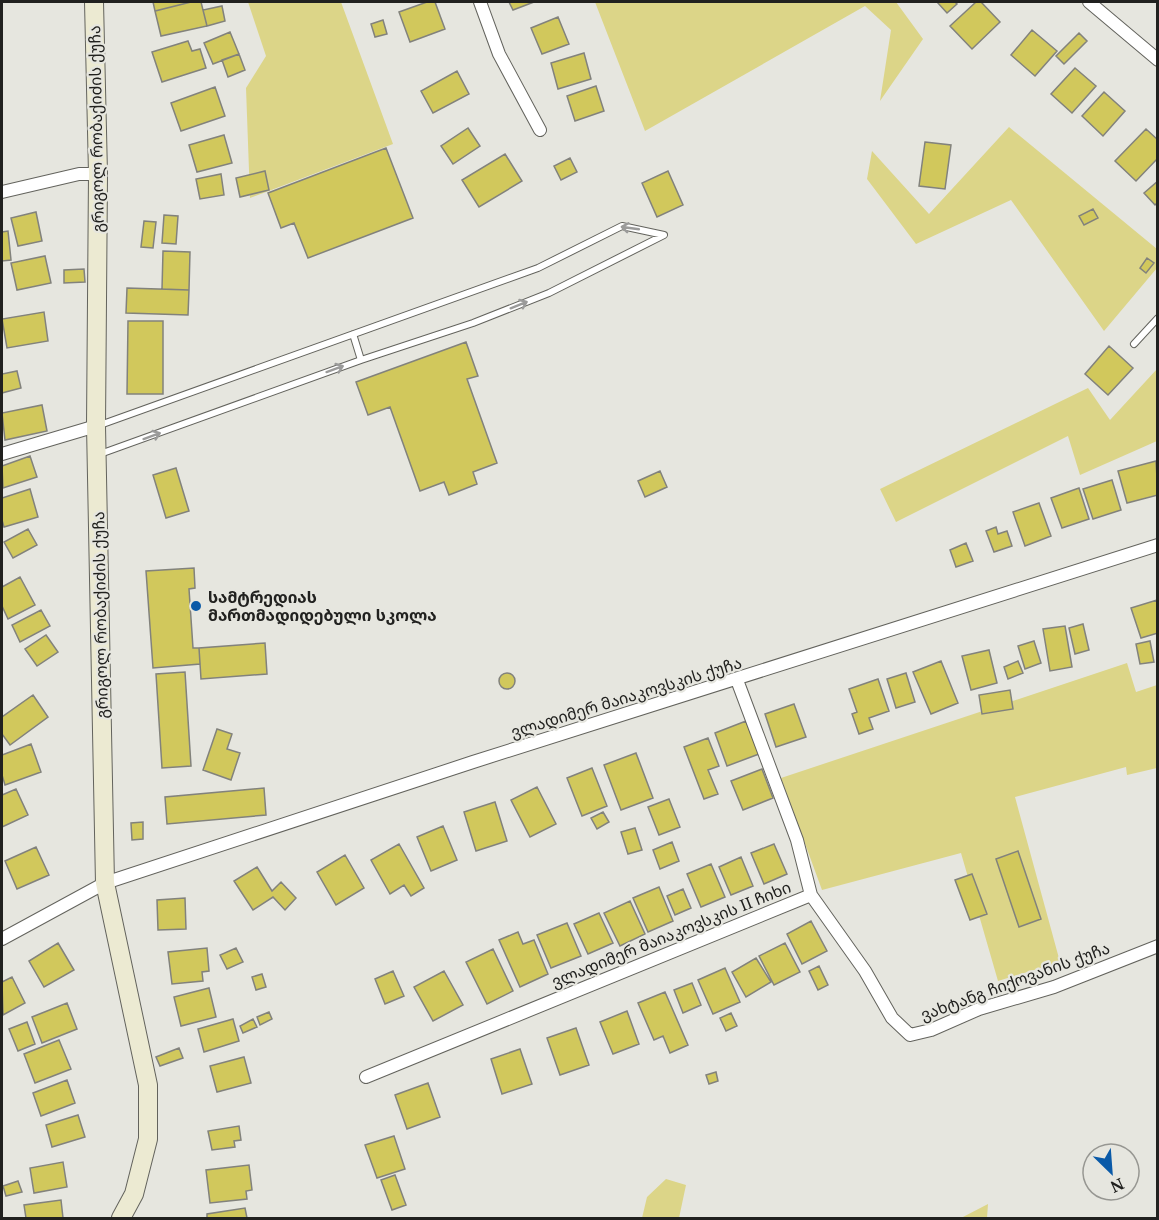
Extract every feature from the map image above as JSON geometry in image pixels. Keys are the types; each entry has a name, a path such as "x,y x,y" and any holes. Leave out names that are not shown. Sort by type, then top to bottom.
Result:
{"street":[{"name":"გრიგოლ რობაქიძის ქუჩა","path":"94,2 98,174 96,426 105,883 148,1085 148,1139 134,1194 121,1218"},
{"path":"480,2 499,54 540,130"},
{"path":"1089,2 1158,60"},
{"path":"2,192 79,174 98,174"},
{"path":"2,454 96,426"},
{"name":"ვლადიმერ მაიაკოვსკის ქუჩა","path":"2,939 105,883 473,762 1158,545"},
{"name":"ვლადიმერ მაიაკოვსკის II ჩიხი","path":"366,1077 811,895 797,840 737,680"},
{"name":"ვახტანგ ჩიქოვანის ქუჩა","path":"811,895 865,971 892,1018 910,1035 931,1030 979,1009 1054,987 1158,946"}],"lane":[{"path":"96,426 538,268 622,226 664,235 549,293 472,323 361,360 97,455"},
{"path":"1134,344 1158,318"},
{"path":"353,334 361,360"}],"shaded area":[{"path":"248,2 341,2 393,144 250,198 246,88 266,56"},
{"path":"595,2 896,2 923,39 880,101 891,30 865,6 645,131"},
{"path":"1009,127 1157,249 1157,268 1104,331 1011,200 916,244 867,179 872,151 929,214"},
{"path":"1157,369 1157,441 1080,475 1068,436 896,522 880,489 1088,388 1110,420"},
{"path":"1127,663 1136,692 1157,685 1157,768 1127,775 1126,767 1015,797 1060,962 998,981 961,853 822,890 781,778"},
{"path":"666,1179 686,1185 679,1218 642,1218 647,1197"},
{"path":"988,1204 987,1218 961,1218"}],"building":[{"path":"153,2 191,2 155,11"},
{"path":"191,2 201,2 207,26 161,36 155,11"},
{"path":"427,2 435,2 445,29 410,42 399,12"},
{"path":"509,2 534,2 513,10"},
{"path":"937,2 955,2 957,4 947,13"},
{"path":"976,2 981,2 1000,22 972,49 950,26"},
{"path":"222,6 225,21 207,26 203,10"},
{"path":"558,17 569,44 542,54 531,28"},
{"path":"383,20 387,34 375,37 371,24"},
{"path":"1032,30 1057,51 1035,76 1011,55"},
{"path":"230,32 239,54 213,64 204,43"},
{"path":"1079,33 1087,41 1064,64 1056,56"},
{"path":"188,41 192,51 200,49 206,68 162,82 152,52"},
{"path":"584,53 591,79 558,89 551,63"},
{"path":"239,54 245,70 228,77 222,60"},
{"path":"1075,68 1096,86 1072,113 1051,94"},
{"path":"457,71 469,94 433,113 421,91"},
{"path":"596,86 604,111 575,121 567,96"},
{"path":"215,87 225,116 181,131 171,103"},
{"path":"1104,92 1125,111 1103,136 1082,116"},
{"path":"468,128 480,146 453,164 441,146"},
{"path":"1146,129 1158,140 1158,158 1136,181 1115,161"},
{"path":"224,135 232,163 197,172 189,145"},
{"path":"925,142 951,145 945,189 919,186"},
{"path":"386,148 413,218 308,258 294,223 281,228 268,193"},
{"path":"505,154 522,181 479,207 462,180"},
{"path":"570,158 577,172 561,180 554,166"},
{"path":"265,171 269,190 240,197 236,178"},
{"path":"668,171 683,205 657,217 642,183"},
{"path":"221,174 224,195 200,199 196,179"},
{"path":"1158,181 1158,202 1155,205 1144,193"},
{"path":"1093,209 1098,218 1084,225 1079,216"},
{"path":"36,212 42,241 18,246 11,218"},
{"path":"164,215 178,216 176,244 162,243"},
{"path":"144,221 156,222 153,248 141,247"},
{"path":"8,231 11,260 2,261 2,232"},
{"path":"163,251 190,252 189,290 162,289"},
{"path":"45,256 51,283 17,290 11,263"},
{"path":"1147,258 1154,263 1146,273 1140,268"},
{"path":"84,269 85,282 64,283 64,270"},
{"path":"127,288 189,290 188,315 126,313"},
{"path":"44,312 48,341 7,348 2,319"},
{"path":"128,321 163,321 163,394 127,394"},
{"path":"466,342 478,376 467,379 497,463 473,472 477,484 449,495 444,482 420,491 390,407 368,415 356,382"},
{"path":"1109,346 1133,368 1108,395 1085,374"},
{"path":"17,371 21,388 2,393 2,374"},
{"path":"42,405 47,431 5,440 2,413"},
{"path":"30,456 37,477 3,488 2,466"},
{"path":"1156,461 1158,495 1127,503 1118,471"},
{"path":"176,468 189,511 166,518 153,475"},
{"path":"660,471 667,487 645,497 638,481"},
{"path":"1112,480 1121,510 1093,519 1083,489"},
{"path":"1079,488 1089,519 1062,528 1051,498"},
{"path":"30,489 38,517 4,527 2,498"},
{"path":"1039,503 1051,536 1025,546 1013,512"},
{"path":"996,527 998,534 1007,531 1012,546 994,552 986,531"},
{"path":"28,529 37,545 13,558 4,542"},
{"path":"966,543 973,561 956,567 950,550"},
{"path":"194,568 195,588 189,589 193,648 199,648 200,664 153,668 146,571"},
{"path":"20,577 35,605 8,619 2,606 2,587"},
{"path":"1157,600 1158,633 1141,638 1131,608"},
{"path":"41,610 50,626 20,642 12,625"},
{"path":"1083,624 1089,650 1075,654 1069,628"},
{"path":"1065,626 1072,667 1050,671 1043,629"},
{"path":"46,635 58,652 37,666 25,649"},
{"path":"1034,641 1041,663 1025,669 1018,646"},
{"path":"1150,641 1154,662 1140,664 1136,644"},
{"path":"265,643 267,674 201,679 199,648"},
{"path":"989,650 997,683 971,690 962,656"},
{"path":"941,661 958,703 931,714 913,672"},
{"path":"1018,661 1023,673 1008,679 1004,667"},
{"path":"185,672 191,766 162,768 156,674"},
{"path":"507,673 513,675 515,681 513,687 507,689 501,687 499,681 501,675"},
{"path":"906,673 915,702 896,708 887,679"},
{"path":"878,679 889,711 869,718 873,729 859,734 852,714 857,712 849,689"},
{"path":"1010,690 1013,709 982,714 979,695"},
{"path":"33,695 48,717 10,745 2,734 2,717"},
{"path":"794,704 806,737 776,747 765,714"},
{"path":"746,721 759,754 727,766 715,733"},
{"path":"217,729 232,734 227,749 240,753 231,780 203,770"},
{"path":"708,738 719,766 708,770 718,794 704,799 684,747"},
{"path":"31,744 41,772 5,785 2,775 2,755"},
{"path":"636,753 653,798 621,810 604,765"},
{"path":"592,768 607,806 582,816 567,778"},
{"path":"762,769 773,798 743,810 731,781"},
{"path":"537,787 556,824 530,837 511,800"},
{"path":"264,788 266,815 167,824 165,797"},
{"path":"16,789 28,815 2,827 2,795"},
{"path":"669,799 680,827 659,835 648,807"},
{"path":"495,802 507,841 476,851 464,812"},
{"path":"603,812 609,822 597,829 591,818"},
{"path":"143,822 143,839 132,840 131,823"},
{"path":"443,826 457,860 431,871 417,837"},
{"path":"635,828 642,850 628,854 621,832"},
{"path":"672,842 679,861 660,869 653,850"},
{"path":"399,844 424,888 411,896 404,885 390,894 371,860"},
{"path":"774,844 787,874 764,884 751,853"},
{"path":"36,847 49,875 17,889 5,861"},
{"path":"1018,851 1041,919 1019,927 996,859"},
{"path":"345,855 364,888 336,905 317,872"},
{"path":"741,857 753,886 731,895 719,867"},
{"path":"711,864 725,897 701,907 687,874"},
{"path":"257,867 272,891 281,882 296,898 285,910 273,897 253,910 234,881"},
{"path":"972,874 987,914 970,920 955,880"},
{"path":"659,887 673,921 648,932 633,898"},
{"path":"683,889 691,908 675,915 667,896"},
{"path":"185,898 186,929 158,930 157,900"},
{"path":"630,901 645,934 620,946 604,913"},
{"path":"599,913 613,943 588,954 574,924"},
{"path":"811,921 827,951 802,964 787,934"},
{"path":"567,923 581,956 551,968 537,935"},
{"path":"518,932 523,944 534,940 548,974 520,987 499,940"},
{"path":"58,943 74,970 44,987 29,961"},
{"path":"785,943 800,972 774,985 759,956"},
{"path":"207,948 209,971 202,972 203,981 172,984 168,952"},
{"path":"236,948 243,962 227,969 220,955"},
{"path":"493,949 513,991 487,1004 466,962"},
{"path":"756,958 771,982 746,997 732,972"},
{"path":"819,966 828,985 818,990 809,971"},
{"path":"725,968 740,1002 713,1014 698,980"},
{"path":"393,971 404,996 385,1004 375,979"},
{"path":"444,971 463,1005 433,1021 414,987"},
{"path":"262,974 266,987 256,990 252,977"},
{"path":"12,977 25,1003 3,1015 2,982"},
{"path":"692,983 701,1005 683,1013 674,990"},
{"path":"209,988 216,1017 181,1026 174,997"},
{"path":"665,992 688,1045 670,1053 663,1036 654,1040 638,1003"},
{"path":"67,1003 77,1029 42,1043 32,1017"},
{"path":"627,1011 639,1044 613,1054 600,1022"},
{"path":"269,1012 272,1019 260,1025 257,1017"},
{"path":"731,1013 737,1026 726,1031 720,1018"},
{"path":"233,1019 239,1041 204,1052 198,1029"},
{"path":"253,1019 257,1027 243,1033 240,1026"},
{"path":"27,1022 35,1044 18,1051 9,1029"},
{"path":"576,1028 589,1065 560,1075 547,1038"},
{"path":"59,1040 71,1069 35,1083 24,1054"},
{"path":"179,1048 183,1058 160,1066 156,1057"},
{"path":"520,1049 532,1084 502,1094 491,1059"},
{"path":"244,1057 251,1083 217,1092 210,1066"},
{"path":"716,1072 718,1081 709,1084 706,1075"},
{"path":"67,1080 75,1103 41,1116 33,1093"},
{"path":"428,1083 440,1117 407,1129 395,1095"},
{"path":"78,1115 85,1137 52,1147 46,1125"},
{"path":"239,1126 241,1140 234,1141 235,1147 212,1150 208,1131"},
{"path":"394,1136 405,1169 377,1178 365,1145"},
{"path":"63,1162 67,1187 34,1193 30,1168"},
{"path":"249,1165 252,1190 246,1191 247,1199 210,1203 206,1170"},
{"path":"395,1175 406,1205 392,1210 381,1180"},
{"path":"18,1181 22,1192 6,1196 3,1186"},
{"path":"61,1200 63,1218 26,1218 24,1205"},
{"path":"245,1208 247,1218 207,1218 207,1214"}],"place":[{"name":"სამტრედიას მართმადიდებული სკოლა","path":"196,606"}]}
